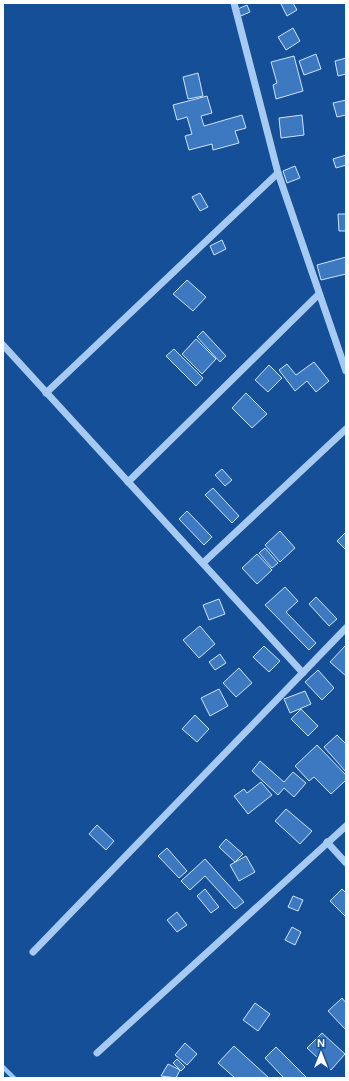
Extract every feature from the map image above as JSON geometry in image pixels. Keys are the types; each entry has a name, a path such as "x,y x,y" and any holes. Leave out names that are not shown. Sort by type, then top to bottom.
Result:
{"street":[{"path":"234,3 278,173 346,371"},
{"path":"46,393 278,173"},
{"path":"128,482 320,294"},
{"path":"3,345 303,673"},
{"path":"203,563 346,429"},
{"path":"33,952 346,628"},
{"path":"97,1053 346,826"},
{"path":"327,842 346,863"}],"building":[{"path":"293,3 297,10 287,16 281,4"},
{"path":"247,5 250,12 236,18 233,11"},
{"path":"293,28 300,41 286,50 278,37"},
{"path":"316,54 321,69 304,75 299,61"},
{"path":"294,56 303,91 276,99 273,85 277,83 271,62"},
{"path":"346,58 346,74 338,76 335,61"},
{"path":"198,73 203,96 188,99 183,77"},
{"path":"207,96 212,113 201,116 204,126 242,115 246,128 235,131 239,143 213,150 212,144 189,150 185,136 192,134 187,117 177,120 173,105"},
{"path":"346,100 346,115 337,117 333,103"},
{"path":"302,115 304,135 281,138 279,118"},
{"path":"346,155 346,165 336,168 333,159"},
{"path":"295,166 300,178 287,183 283,171"},
{"path":"200,193 208,207 200,211 192,197"},
{"path":"338,214 346,214 346,231 339,231"},
{"path":"222,240 226,249 214,255 210,246"},
{"path":"346,257 346,274 321,280 317,265"},
{"path":"187,280 206,297 193,311 173,294"},
{"path":"203,331 226,356 220,362 197,337"},
{"path":"196,339 216,359 202,374 182,354"},
{"path":"174,349 203,378 196,386 166,356"},
{"path":"314,362 329,381 316,392 307,381 295,391 279,370 287,364 296,375"},
{"path":"269,365 282,378 268,392 255,380"},
{"path":"246,393 267,414 252,428 232,408"},
{"path":"222,469 232,480 225,486 215,475"},
{"path":"213,488 239,516 232,523 205,495"},
{"path":"187,511 212,537 204,545 179,519"},
{"path":"280,531 295,548 280,562 265,545"},
{"path":"346,532 346,550 337,541"},
{"path":"265,548 278,563 272,568 259,553"},
{"path":"257,554 272,570 257,584 242,568"},
{"path":"285,587 298,601 286,612 316,643 309,650 265,605"},
{"path":"316,597 337,619 329,626 309,604"},
{"path":"219,599 225,614 209,620 203,605"},
{"path":"200,626 215,644 199,658 183,640"},
{"path":"264,646 280,661 269,672 253,657"},
{"path":"345,646 346,648 346,676 330,662"},
{"path":"220,654 226,663 215,670 209,662"},
{"path":"239,668 252,683 236,697 223,683"},
{"path":"318,670 334,688 322,700 305,682"},
{"path":"219,689 228,706 210,716 201,698"},
{"path":"305,691 311,704 290,713 284,699"},
{"path":"301,709 318,726 308,736 291,719"},
{"path":"195,715 209,729 197,742 182,729"},
{"path":"337,735 346,744 346,772 324,747"},
{"path":"317,745 346,775 346,780 331,794 314,777 309,781 295,766"},
{"path":"260,761 284,782 293,772 306,783 294,797 284,788 278,795 252,771"},
{"path":"261,782 272,795 248,814 234,796 244,789 247,793"},
{"path":"286,809 312,831 300,844 275,821"},
{"path":"97,825 114,841 106,850 89,834"},
{"path":"226,839 243,854 235,862 219,847"},
{"path":"167,848 187,871 179,878 158,856"},
{"path":"246,856 255,872 239,881 230,865"},
{"path":"205,859 244,902 235,909 205,876 190,890 181,881"},
{"path":"205,889 219,907 211,913 197,896"},
{"path":"342,889 346,893 346,917 330,901"},
{"path":"293,896 303,900 298,911 288,907"},
{"path":"177,912 187,925 177,932 167,920"},
{"path":"292,927 301,932 295,945 285,940"},
{"path":"342,998 346,1003 346,1030 328,1011"},
{"path":"255,1003 270,1014 258,1031 243,1020"},
{"path":"322,1033 345,1054 331,1070 307,1048"},
{"path":"185,1043 197,1054 187,1065 175,1055"},
{"path":"234,1046 269,1078 235,1078 218,1063"},
{"path":"276,1047 307,1078 284,1078 265,1058"},
{"path":"177,1059 185,1067 181,1071 173,1063"},
{"path":"168,1064 180,1070 176,1078 161,1076"}],"waterway":[{"path":"3,1067 14,1078"}]}
